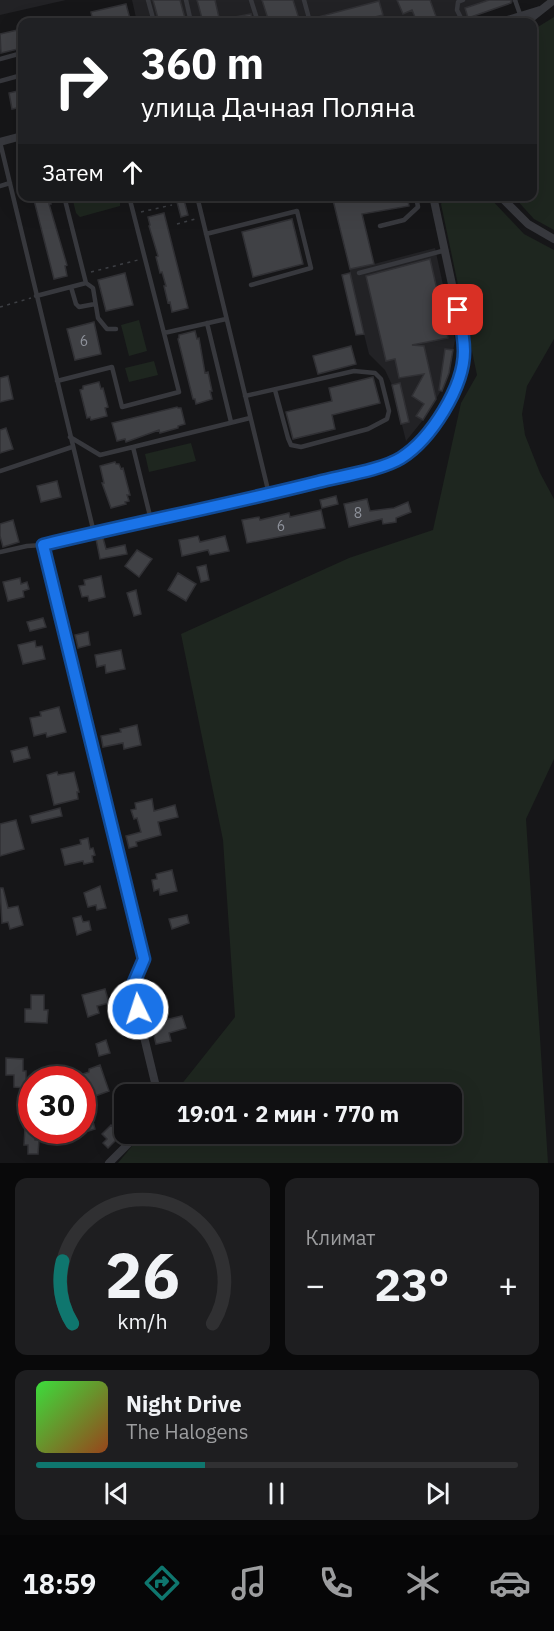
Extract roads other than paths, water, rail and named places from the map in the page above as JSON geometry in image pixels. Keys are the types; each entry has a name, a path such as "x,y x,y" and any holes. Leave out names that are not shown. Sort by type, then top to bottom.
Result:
{"street":[{"path":"527,18 554,0"},
{"path":"0,141 18,137"},
{"path":"155,1084 132,987 144,959 43,545 269,494 393,463 414,448 442,414 459,377 464,351 436,201"},
{"path":"505,201 528,224 554,239"},
{"path":"109,1163 128,1144"}],"lane":[{"path":"148,0 153,18"},
{"path":"186,0 190,18"},
{"path":"251,0 257,18"},
{"path":"304,0 309,18"},
{"path":"461,18 457,10 458,2 463,0"},
{"path":"515,0 523,18"},
{"path":"0,59 18,54"},
{"path":"0,81 18,76"},
{"path":"0,141 93,533"},
{"path":"0,186 10,183"},
{"path":"65,201 86,283 93,288 98,318 107,329 116,329"},
{"path":"57,381 112,367 122,406 179,392 130,201"},
{"path":"198,201 269,494"},
{"path":"380,226 404,220 418,207 417,201"},
{"path":"206,234 297,211 312,267 251,285"},
{"path":"359,273 446,250"},
{"path":"36,296 86,283"},
{"path":"71,287 79,307 95,304"},
{"path":"164,333 226,319"},
{"path":"207,323 231,422"},
{"path":"245,396 354,371 375,373 381,379 389,411 387,419 368,429 301,447 291,445 275,390"},
{"path":"70,437 100,455 250,418"},
{"path":"0,471 72,447"},
{"path":"133,447 151,520"},
{"path":"0,552 43,545"}]}
